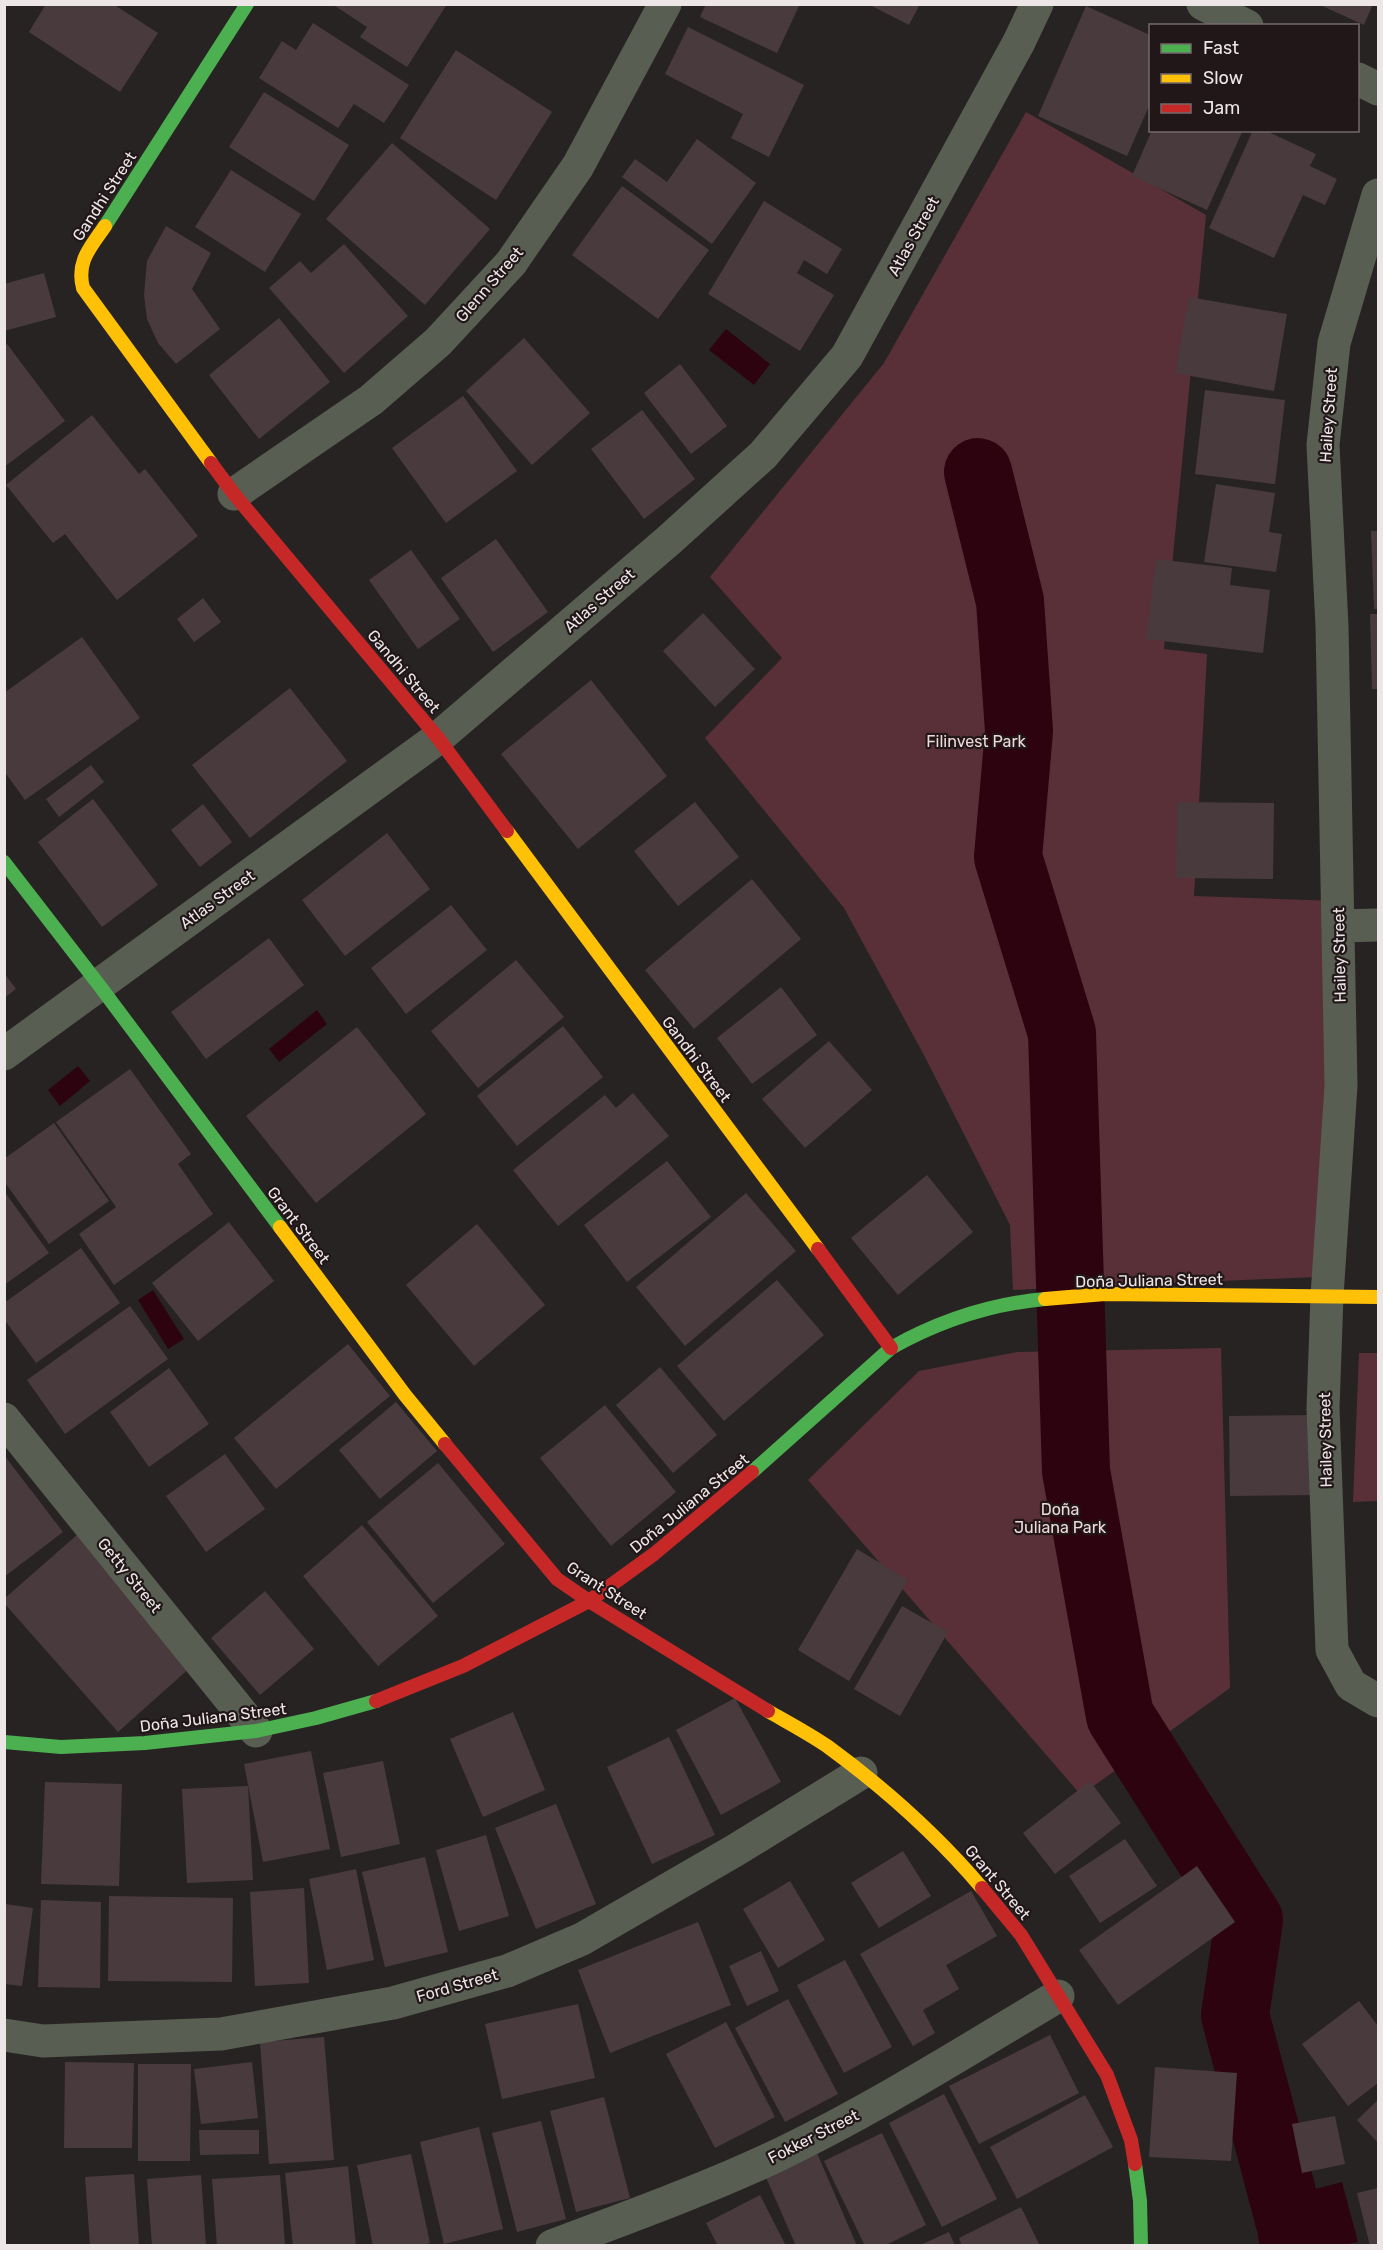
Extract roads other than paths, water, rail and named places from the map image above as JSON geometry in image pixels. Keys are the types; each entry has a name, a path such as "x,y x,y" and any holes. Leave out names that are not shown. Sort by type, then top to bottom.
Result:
{"street":[{"name":"Gandhi Street","path":"247,4 82,262 80,276 83,288 234,494 438,738 891,1348"},
{"name":"Glenn Street","path":"234,494 371,400 438,342 511,263 578,166 665,4"},
{"name":"Atlas Street","path":"4,1053 438,738 668,541 764,455 848,356 1019,42 1037,4"},
{"path":"1203,4 1243,24"},
{"path":"1359,80 1378,89"},
{"name":"Hailey Street","path":"1378,195 1334,343 1323,445 1332,626 1341,1086 1327,1296 1323,1408 1332,1650 1352,1685 1378,1701"},
{"name":"Grant Street","path":"4,862 99,985 405,1395 540,1562 557,1579 589,1601 826,1746 861,1773 912,1815 958,1860 1021,1935 1107,2075 1131,2140 1140,2201 1141,2246"},
{"path":"1339,926 1378,925"},
{"name":"Doña Juliana Street","path":"4,1742 71,1747 145,1743 256,1731 316,1718 382,1699 463,1666 589,1601 654,1554 721,1500 891,1348 949,1320 1014,1302 1105,1294 1378,1297"},
{"name":"Getty Street","path":"4,1419 256,1731"},
{"name":"Ford Street","path":"4,2035 42,2041 220,2034 393,2003 507,1971 582,1939 734,1851 861,1773"},
{"name":"Fokker Street","path":"552,2246 629,2217 771,2158 884,2101 1058,1996"}],"waterway":[{"path":"978,472 1010,601 1019,731 1008,857 1062,1033 1076,1471 1120,1716 1249,1920 1235,2015 1294,2246"}],"park label":[{"name":"Filinvest Park","path":"976,741"},
{"name":"Doña Juliana Park","path":"1060,1518"}]}
